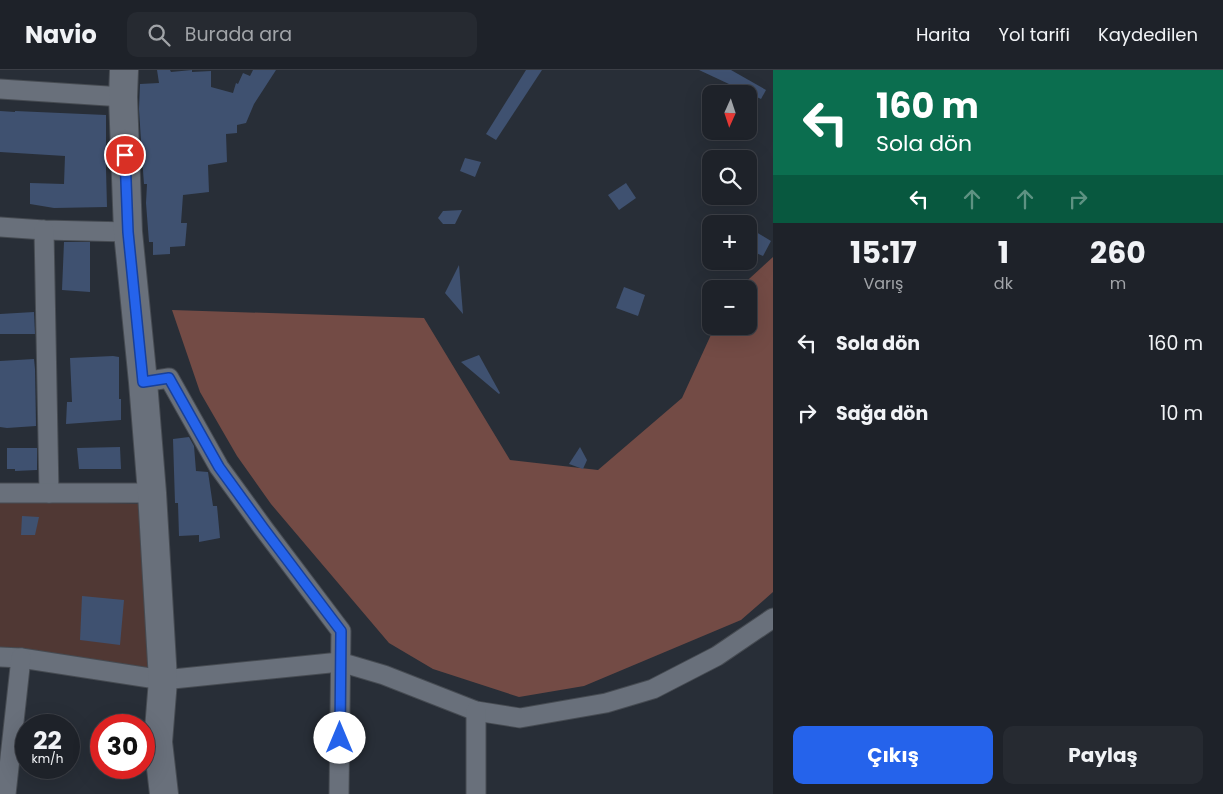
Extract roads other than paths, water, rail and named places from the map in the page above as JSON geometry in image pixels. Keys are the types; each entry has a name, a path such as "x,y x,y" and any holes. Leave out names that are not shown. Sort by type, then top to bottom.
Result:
{"street":[{"path":"124,70 123,97 128,232 152,493 163,680 158,742 164,794"},
{"path":"0,89 123,97"},
{"path":"0,227 128,232"},
{"path":"44,230 49,493"},
{"path":"143,382 169,378 219,467 341,631 339,794"},
{"path":"0,493 152,493"},
{"path":"0,657 21,658 163,680 340,662 384,675 476,711 520,718 606,703 653,690 717,656 773,618"},
{"path":"6,794 21,658"},
{"path":"476,711 476,794"}]}
